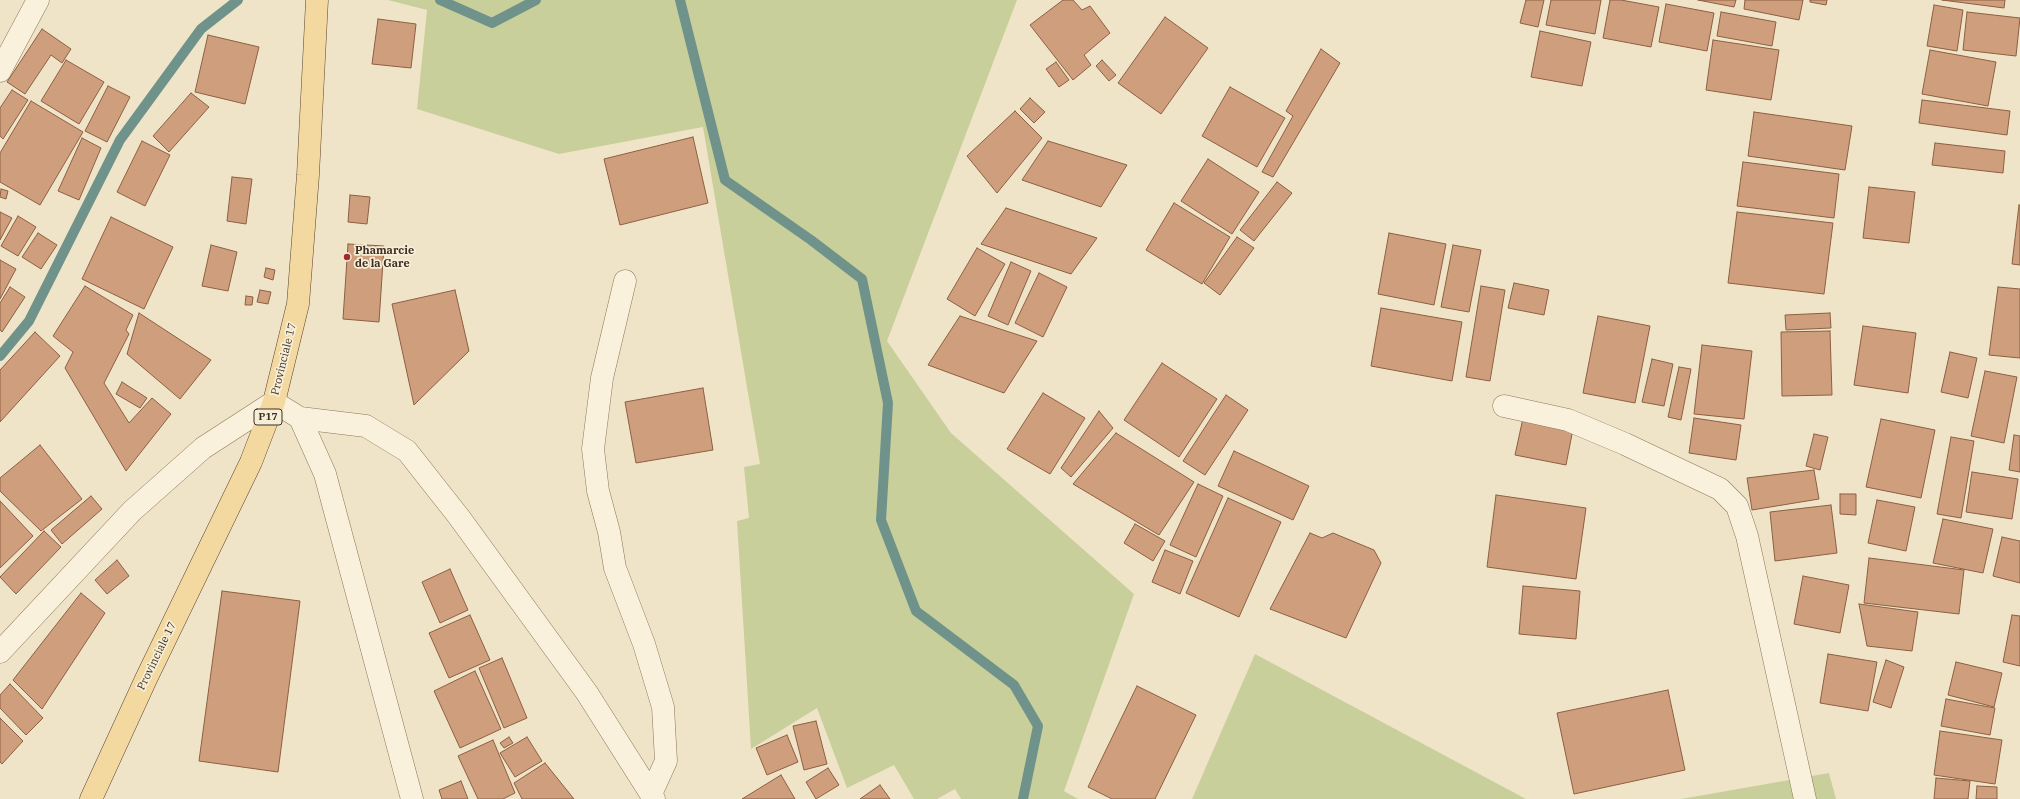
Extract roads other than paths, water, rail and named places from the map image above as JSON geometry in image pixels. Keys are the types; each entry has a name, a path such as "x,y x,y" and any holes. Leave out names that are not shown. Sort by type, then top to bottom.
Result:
{"main road":[{"name":"Provinciale 17","path":"90,799 149,672 251,462 274,402 298,304 308,175 317,0"}],"street":[{"path":"0,70 38,0"},
{"path":"626,281 602,378 593,449 598,492 609,532 615,568 644,644 663,707 666,761 652,797"},
{"path":"0,652 132,511 203,448 274,402 300,418 366,426 407,451 459,516 587,693 652,797"},
{"path":"1504,406 1568,420 1625,444 1720,489 1737,506 1747,536 1805,799"},
{"path":"300,418 325,474 412,799"}],"waterway":[{"path":"0,356 29,321 120,140 201,29 238,0"},
{"path":"440,0 492,23 536,0"},
{"path":"680,0 725,180 811,240 862,279 888,403 881,520 916,611 1014,685 1038,726 1023,799"}],"place":[{"name":"Phamarcie de la Gare","path":"347,257"}]}
